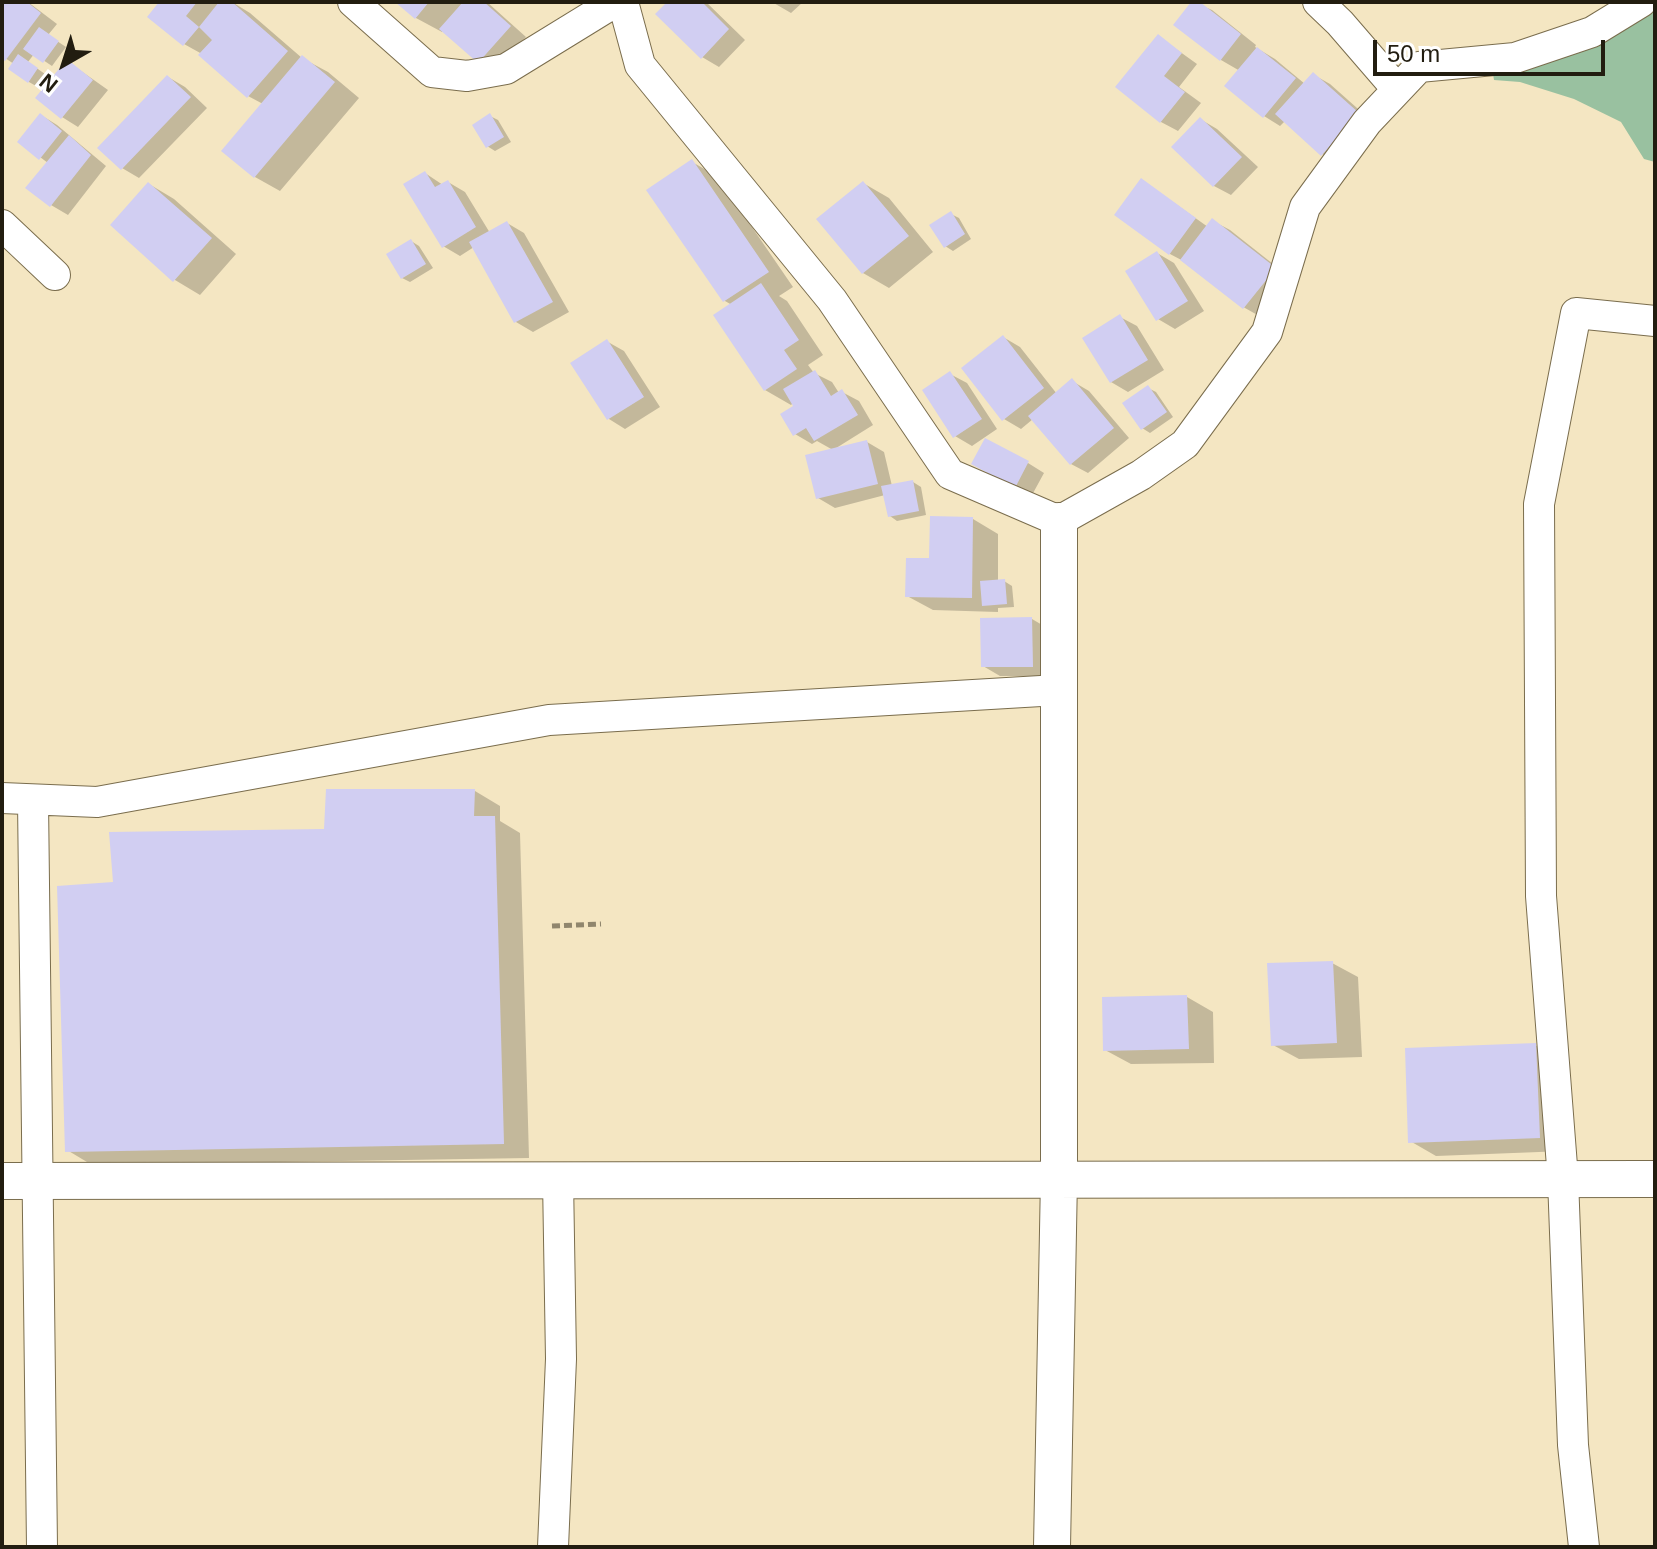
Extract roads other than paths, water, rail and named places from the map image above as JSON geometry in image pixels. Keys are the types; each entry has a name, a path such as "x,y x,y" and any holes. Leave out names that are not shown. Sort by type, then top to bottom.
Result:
{"street":[{"path":"353,2 432,72 467,76 506,69 615,2"},
{"path":"623,2 640,65 832,300 950,474 1059,521"},
{"path":"1318,2 1397,89"},
{"path":"1059,521 1141,475 1185,444 1267,332 1305,207 1367,122 1419,67 1515,58 1592,32 1641,2"},
{"path":"2,225 55,275"},
{"path":"1584,1547 1573,1445 1563,1179 1541,896 1539,504 1576,313 1655,321"},
{"path":"1052,1547 1059,1178 1059,521"},
{"path":"2,798 97,802 549,720 1058,690"},
{"path":"33,801 20,1181 42,1547"},
{"path":"553,1547 561,1359 558,1179"},
{"path":"20,1181 1655,1179"}]}
